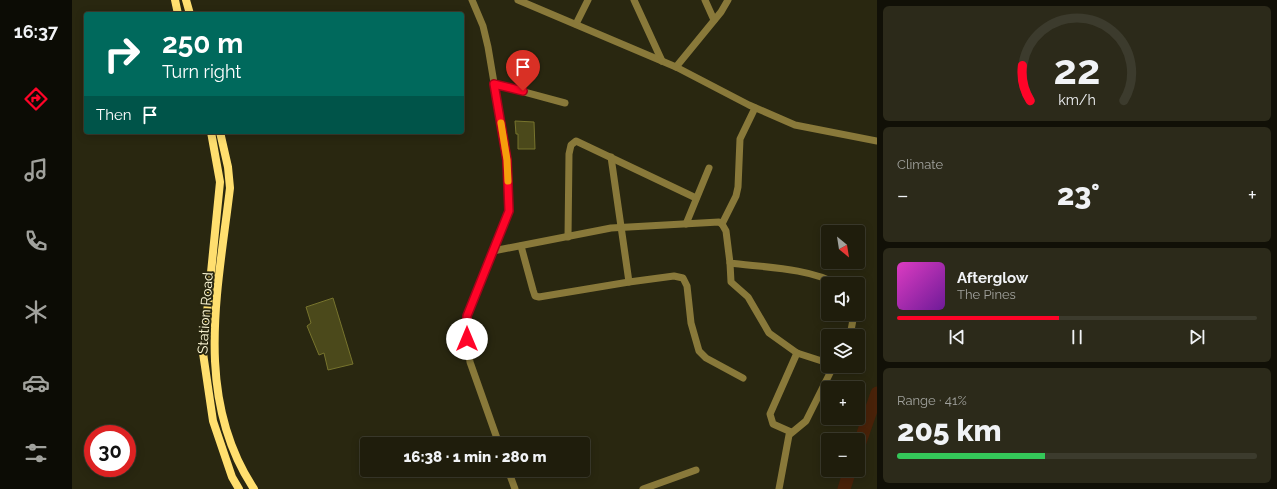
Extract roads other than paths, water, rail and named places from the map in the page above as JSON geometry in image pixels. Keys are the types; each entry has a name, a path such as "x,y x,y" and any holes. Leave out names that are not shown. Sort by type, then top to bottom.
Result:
{"main road":[{"path":"175,0 178,12"},
{"path":"186,0 189,12"},
{"name":"Station Road","path":"211,134 219,169 219,188 203,353 213,421 232,477 239,489"},
{"name":"Station Road","path":"220,134 228,167 230,188 214,332 215,378 222,419 237,457 254,489"},
{"path":"219,169 228,167"},
{"path":"204,332 214,332"}],"street":[{"path":"472,0 483,26 507,160 509,211 467,316 467,339 470,362 497,437"},
{"path":"518,0 676,67 755,108 794,125 877,141"},
{"path":"576,24 588,0"},
{"path":"634,0 662,61"},
{"path":"705,0 714,20"},
{"path":"676,67 714,20 728,0"},
{"path":"494,84 565,103"},
{"path":"722,224 736,196 738,187 740,140 755,108"},
{"path":"568,237 569,154 571,144 576,141 696,198"},
{"path":"610,157 628,282"},
{"path":"686,224 709,168"},
{"path":"493,251 621,228 713,222 722,224 726,231 730,263 730,278 733,286 748,297 769,333 796,353 821,361"},
{"path":"521,246 532,290 536,296 539,297 628,282 674,276 683,278 687,286 691,323 699,352 706,358 743,378"},
{"path":"730,263 805,273 823,277"},
{"path":"791,432 773,424 770,414 796,353"},
{"path":"779,489 791,432 800,427 806,421 830,373"},
{"path":"643,489 696,470"},
{"path":"511,477 515,489"}],"waterway":[{"path":"863,433 877,393"},
{"path":"844,489 848,477"}]}
